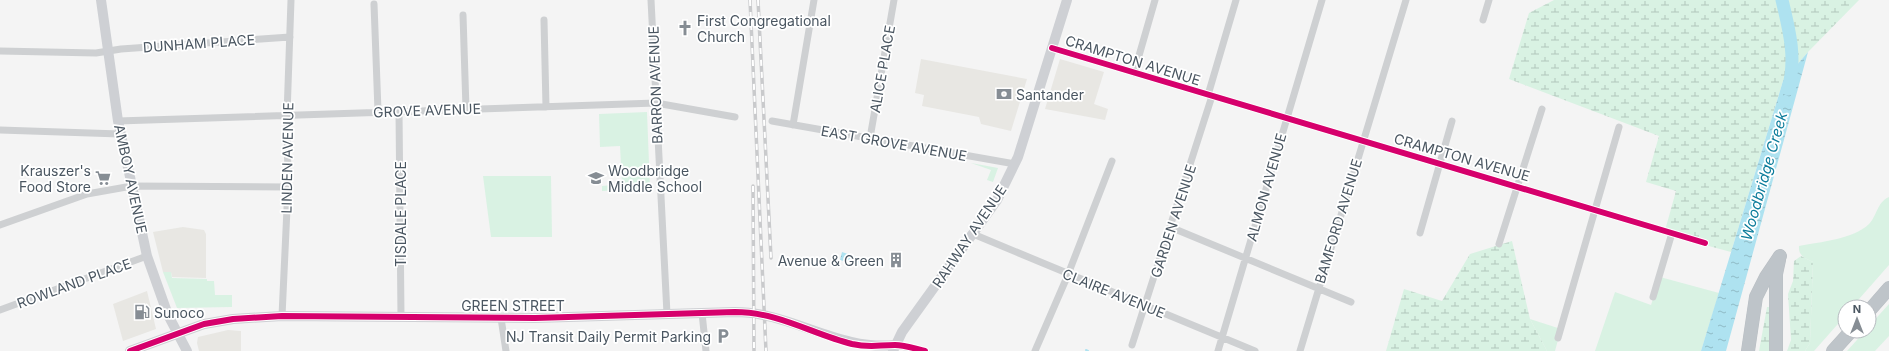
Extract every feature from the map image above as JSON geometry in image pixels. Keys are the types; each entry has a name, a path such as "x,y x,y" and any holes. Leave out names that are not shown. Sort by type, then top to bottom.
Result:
{"highway":[{"path":"1748,351 1756,297 1766,276 1780,256 1776,274 1776,351"},
{"path":"1877,302 1889,288"},
{"path":"1833,351 1844,339"}],"street":[{"name":"AMBOY AVENUE","path":"101,0 120,134 147,256 159,294 187,351"},
{"name":"LINDEN AVENUE","path":"282,316 288,187 287,114 291,0"},
{"name":"BARRON AVENUE","path":"651,0 667,314"},
{"path":"793,125 814,0"},
{"name":"ALICE PLACE","path":"870,138 894,0"},
{"name":"RAHWAY AVENUE","path":"894,348 902,332 996,200 1015,164 1067,0"},
{"path":"1134,73 1155,0"},
{"name":"GARDEN AVENUE","path":"1132,345 1170,228 1210,95 1236,0"},
{"name":"ALMON AVENUE","path":"1218,351 1322,0"},
{"name":"BAMFORD AVENUE","path":"1300,351 1406,0"},
{"path":"1483,20 1489,0"},
{"path":"374,4 378,112"},
{"path":"463,15 466,109"},
{"path":"544,20 546,107"},
{"name":"DUNHAM PLACE","path":"0,51 90,53 290,37"},
{"name":"CRAMPTON AVENUE","path":"1052,48 1705,243"},
{"name":"GROVE AVENUE","path":"118,121 287,114 656,103 735,117"},
{"path":"1499,244 1542,109"},
{"name":"TISDALE PLACE","path":"399,111 401,317"},
{"path":"1420,233 1452,120"},
{"name":"EAST GROVE AVENUE","path":"772,121 1015,164"},
{"path":"1558,338 1619,127"},
{"path":"0,130 120,134"},
{"path":"1035,351 1068,274 1112,161"},
{"path":"0,225 87,194 132,186 288,187"},
{"path":"1170,228 1351,302"},
{"path":"1653,297 1672,233"},
{"name":"CLAIRE AVENUE","path":"973,234 1255,351"},
{"name":"ROWLAND PLACE","path":"0,310 147,256"},
{"name":"GREEN STREET","path":"130,351 177,333 222,320 282,316 501,318 742,312 765,314 792,322 825,335 863,346 894,348"},
{"path":"702,313 706,351"},
{"path":"501,318 506,351"},
{"path":"825,335 854,351"},
{"path":"894,348 925,351"}],"shaded area":[{"path":"921,59 1027,79 1011,131 981,124 979,117 922,106 924,95 915,93"},
{"path":"1060,59 1104,72 1094,104 1108,109 1105,120 1045,109"},
{"path":"183,227 204,230 206,234 206,278 172,277 171,272 163,272 153,232"},
{"path":"147,291 156,329 123,341 113,304"},
{"path":"228,330 241,331 241,351 199,351 197,343 198,337"}],"green space":[{"path":"1554,0 1859,0 1808,52 1783,81 1731,252 1664,234 1676,191 1646,182 1659,136 1509,79 1529,13"},
{"path":"647,112 650,189 602,191 602,186 622,184 620,146 600,147 599,114"},
{"path":"971,163 998,168 993,182 987,180 991,170"},
{"path":"483,176 551,176 552,237 491,237"},
{"path":"1889,197 1889,265 1859,299 1837,299 1837,325 1814,351 1805,351 1810,343 1813,262 1801,254 1799,246 1836,239 1863,229 1872,221 1885,199"},
{"path":"1512,241 1530,319 1547,351 1386,351 1404,289 1442,301 1470,254"},
{"path":"1801,256 1813,262 1810,343 1805,351 1787,351 1791,340 1788,294 1793,281 1794,261"},
{"path":"163,272 171,272 172,278 207,279 207,281 214,281 215,295 232,295 232,307 177,308"},
{"path":"1660,277 1719,293 1701,351 1595,351 1615,292 1651,305"},
{"path":"1889,304 1889,336 1875,351 1847,351 1858,339 1877,339 1877,317"},
{"path":"1767,307 1769,307 1770,351 1759,351"},
{"path":"1530,319 1561,329 1555,351 1547,351"}],"water":[{"path":"1808,52 1726,351 1701,351 1783,81"},
{"path":"842,252 860,258 858,265 840,260"}],"waterway":[{"name":"Woodbridge Creek","path":"1782,0 1792,55 1791,78 1788,89"}],"railway":[{"path":"750,0 766,351"},
{"path":"758,0 771,258"},
{"path":"753,186 754,351"}],"cycle path":[{"path":"1052,48 1705,243"},
{"path":"130,351 204,324 233,319 282,316 535,318 735,312 751,313 780,319 852,344 869,346 899,345 925,351"}],"place":[{"name":"First Congregational Church","path":"685,28"},
{"name":"Santander","path":"1004,94"},
{"name":"Krauszer's Food Store","path":"103,178"},
{"name":"Woodbridge Middle School","path":"596,178"},
{"name":"Avenue & Green","path":"896,260"},
{"name":"Sunoco","path":"142,312"},
{"name":"NJ Transit Daily Permit Parking","path":"723,336"}]}
